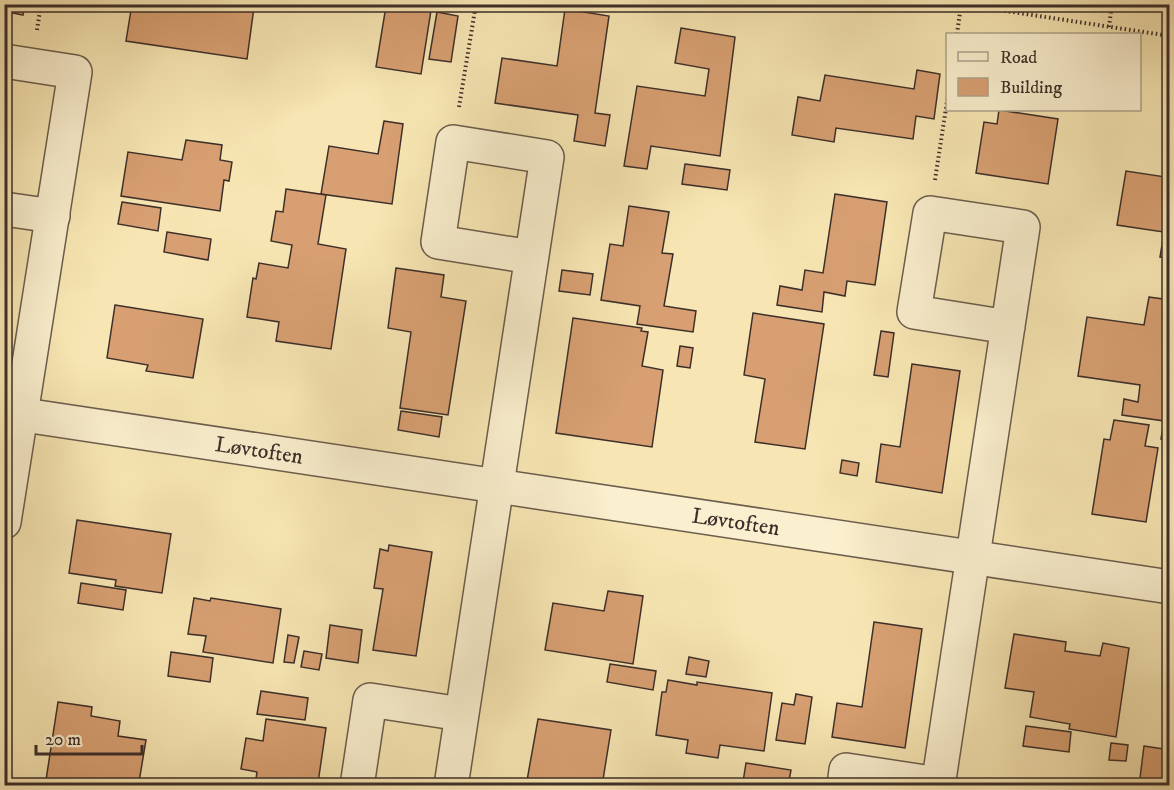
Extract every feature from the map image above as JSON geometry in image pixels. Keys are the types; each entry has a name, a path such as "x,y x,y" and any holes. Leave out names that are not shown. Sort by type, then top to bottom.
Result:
{"street":[{"path":"4,61 75,72 53,216 13,413 4,522"},
{"path":"451,786 547,157 453,142 438,242 531,257"},
{"path":"4,209 53,216"},
{"path":"844,786 846,770 938,785 1008,327 1023,227 930,213 914,312 1008,327"},
{"name":"Løvtoften","path":"13,413 1170,587"},
{"path":"357,786 370,700 461,714"}],"path":[{"path":"453,142 476,4"},
{"path":"1109,27 1112,4"},
{"path":"1144,4 1170,8"},
{"path":"957,33 961,5 991,7 1170,36"},
{"path":"930,213 946,108"}],"building":[{"path":"4,4 25,4 23,15 8,12 8,15 4,15"},
{"path":"132,4 238,4 254,7 247,59 126,41"},
{"path":"374,4 432,4 421,74 376,67 386,6"},
{"path":"565,9 609,16 595,113 610,115 605,146 574,141 578,115 495,103 502,58 557,66"},
{"path":"437,12 458,16 451,62 429,59"},
{"path":"681,28 735,37 720,156 651,146 647,169 624,166 637,86 705,96 709,69 675,63"},
{"path":"917,70 940,74 934,119 916,116 913,139 836,128 834,142 792,135 798,97 820,101 825,75 914,89"},
{"path":"999,111 1058,119 1048,184 976,173 984,122 997,124"},
{"path":"384,121 403,124 392,204 321,194 329,146 378,154"},
{"path":"186,140 222,145 220,160 232,162 229,181 224,180 220,211 121,196 128,152 182,160"},
{"path":"685,164 730,170 727,190 682,184"},
{"path":"1167,164 1170,164 1170,233 1117,225 1126,171 1165,177"},
{"path":"286,189 326,195 318,244 346,249 331,349 276,341 279,322 247,317 253,278 256,279 259,263 288,268 292,245 271,241 276,211 283,212"},
{"path":"835,194 887,202 875,285 847,281 845,296 824,292 822,312 777,305 780,286 802,290 805,270 823,273"},
{"path":"122,202 161,208 158,231 118,224"},
{"path":"629,206 669,212 662,253 673,254 664,306 696,311 693,332 637,324 640,306 601,300 610,244 623,246"},
{"path":"167,232 211,239 208,260 164,252"},
{"path":"1163,239 1170,240 1170,258 1160,257"},
{"path":"396,268 444,275 441,297 466,301 448,415 400,408 411,332 388,328"},
{"path":"562,270 593,274 590,295 559,291"},
{"path":"1149,297 1170,300 1170,340 1163,384 1170,385 1170,440 1161,439 1164,421 1122,415 1124,399 1138,402 1140,385 1078,376 1087,317 1144,325"},
{"path":"115,305 203,319 193,378 146,371 148,365 107,358"},
{"path":"753,313 824,324 805,449 755,442 765,379 744,375"},
{"path":"573,318 642,328 641,331 648,332 642,366 663,370 652,447 556,433"},
{"path":"881,331 894,333 888,377 874,375"},
{"path":"680,346 693,348 690,368 677,366"},
{"path":"912,364 960,371 942,493 876,482 881,444 900,447"},
{"path":"401,411 442,417 439,437 398,430"},
{"path":"1114,420 1149,425 1145,446 1158,448 1146,522 1092,514 1104,439 1110,440"},
{"path":"842,460 859,463 857,476 840,473"},
{"path":"77,520 171,534 162,593 115,586 116,580 69,573"},
{"path":"389,545 432,552 416,656 373,650 383,589 374,588 380,549 388,551"},
{"path":"81,583 126,590 123,610 78,603"},
{"path":"608,591 643,596 633,664 545,650 553,603 604,611"},
{"path":"194,598 210,601 211,598 281,609 273,663 203,652 206,636 188,634"},
{"path":"874,622 922,629 905,748 832,737 837,703 862,707"},
{"path":"330,625 362,630 358,663 326,658"},
{"path":"1014,634 1066,642 1065,651 1100,656 1103,643 1129,648 1116,737 1069,729 1070,724 1030,717 1034,692 1005,688"},
{"path":"288,635 299,637 294,663 284,662"},
{"path":"304,651 322,654 319,670 301,667"},
{"path":"171,652 213,658 210,682 168,676"},
{"path":"689,657 709,661 706,677 686,674"},
{"path":"610,664 656,671 653,690 607,682"},
{"path":"668,680 772,693 764,751 720,745 718,758 686,753 688,740 656,735 662,692 666,692"},
{"path":"261,691 308,698 305,720 257,714"},
{"path":"796,694 812,697 805,744 776,740 782,703 794,705"},
{"path":"58,702 92,707 91,716 120,721 118,736 146,740 139,782 117,779 116,786 84,786 46,780"},
{"path":"266,719 326,728 318,783 312,782 311,786 255,786 257,772 241,769 246,738 263,741"},
{"path":"538,719 611,730 602,786 526,786"},
{"path":"1026,726 1071,732 1069,752 1023,746"},
{"path":"1111,743 1128,745 1126,761 1109,760"},
{"path":"1144,746 1170,750 1170,786 1139,786"},
{"path":"746,763 791,770 788,786 767,786 743,782"}]}
